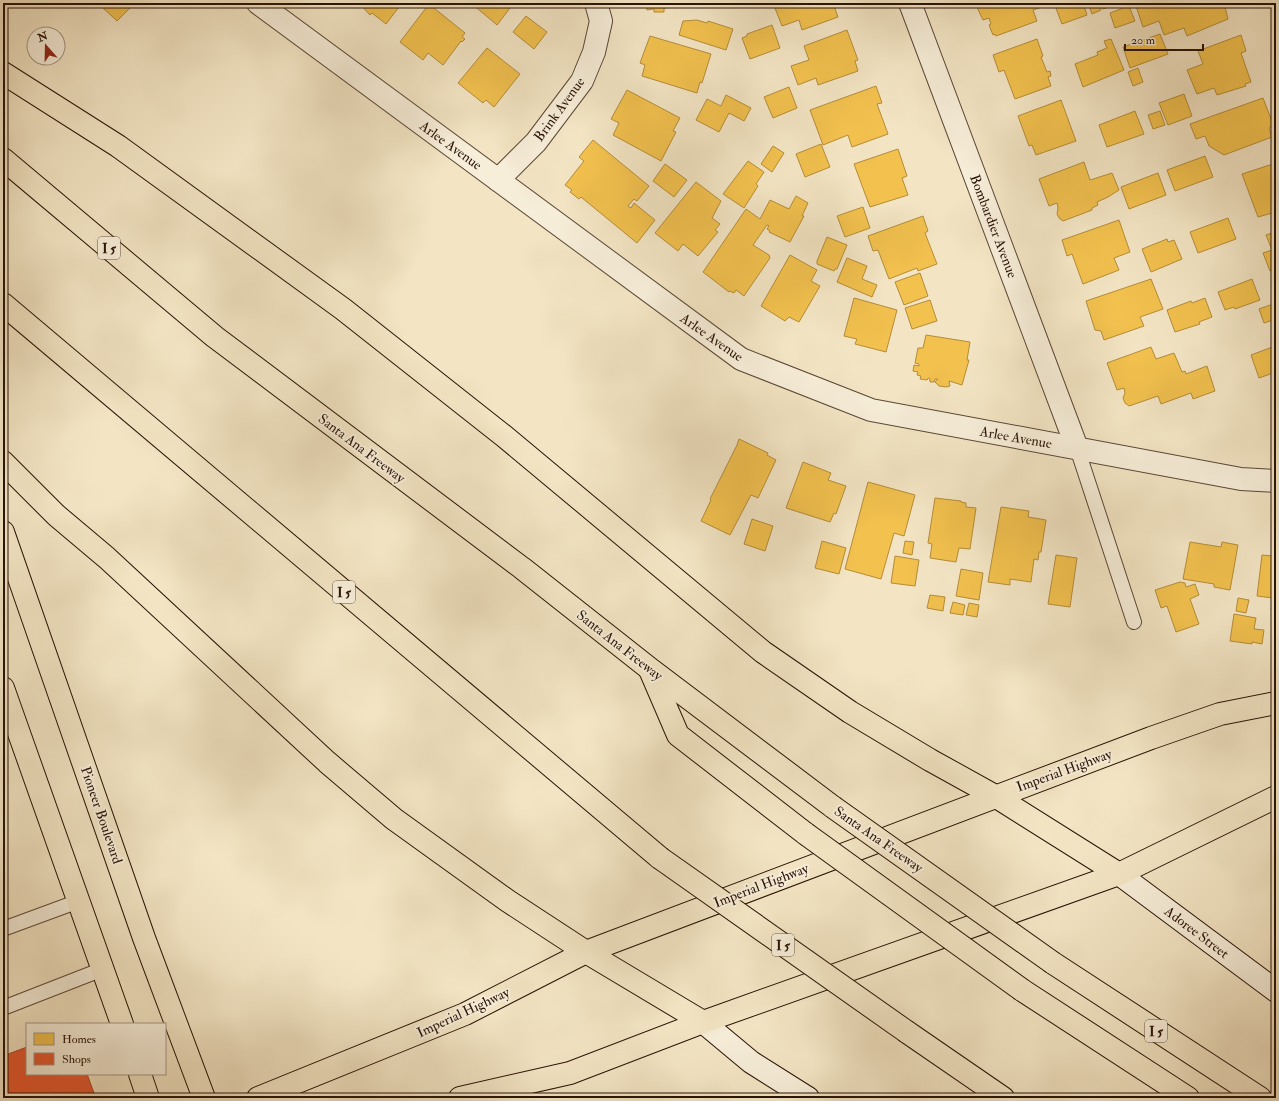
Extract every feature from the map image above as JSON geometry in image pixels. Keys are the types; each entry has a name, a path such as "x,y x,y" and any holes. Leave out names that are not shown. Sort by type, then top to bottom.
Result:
{"main road":[{"path":"3,73 118,146 343,309 504,436 762,652 850,712 930,760 995,796 1119,874"},
{"name":"Santa Ana Freeway","path":"3,159 216,337 515,563 650,669 833,807 1053,963 1260,1098"},
{"name":"I 5","path":"3,304 660,858 1003,1098"},
{"path":"3,462 56,515 107,558 327,762 394,819 508,901 586,952 703,1022"},
{"name":"Pioneer Boulevard","path":"3,532 144,938 204,1098"},
{"path":"650,669 678,735 806,834 1022,990 1188,1098"},
{"path":"3,688 122,1023"},
{"name":"Imperial Highway","path":"258,1098 465,1014 586,952 995,796 1220,714 1276,703"},
{"path":"460,1098 570,1073 703,1022 1119,874 1276,797"},
{"path":"140,1075 148,1098"}],"street":[{"name":"Arlee Avenue","path":"258,3 741,359 871,410 1241,479 1276,481"},
{"name":"Brink Avenue","path":"498,180 536,142 582,81 594,52 601,21 596,3"},
{"name":"Bombardier Avenue","path":"910,3 1077,448"},
{"name":"Adoree Street","path":"1119,874 1276,991"},
{"path":"703,1022 751,1062 808,1098"}],"lane":[{"path":"1077,448 1134,622"},
{"path":"3,929 79,901"},
{"path":"3,1008 103,969"}],"building: Homes":[{"path":"106,3 135,3 117,21 102,7"},
{"path":"350,3 402,3 386,24 372,13 370,15 360,4 357,8"},
{"path":"471,3 512,3 513,4 497,25"},
{"path":"646,3 686,3 684,6 664,8 664,12 654,12 654,9 647,10"},
{"path":"773,3 833,3 838,17 802,30 799,20 782,26"},
{"path":"975,3 1051,4 1033,10 1037,21 996,36 995,34 993,35 989,25 991,24 989,18 983,20"},
{"path":"1054,3 1083,3 1087,15 1062,24"},
{"path":"1088,3 1098,3 1101,10 1092,14"},
{"path":"1101,3 1121,3 1103,9"},
{"path":"1135,3 1224,3 1228,19 1187,36 1184,28 1164,35 1159,21 1143,27"},
{"path":"429,4 465,33 462,37 465,39 462,42 461,41 443,65 428,53 423,60 400,42"},
{"path":"1129,6 1135,21 1115,28 1110,13"},
{"path":"526,16 547,32 534,49 513,32"},
{"path":"697,20 707,23 708,21 733,29 726,50 679,35 683,21"},
{"path":"772,25 780,48 750,59 742,38 747,36 747,34"},
{"path":"847,30 858,60 855,61 858,71 818,85 816,78 798,85 791,66 809,60 804,46"},
{"path":"1160,34 1168,54 1130,68 1123,47"},
{"path":"1241,35 1246,51 1241,53 1251,82 1245,84 1246,86 1217,95 1214,88 1197,94 1187,70 1203,64 1198,51"},
{"path":"650,36 711,54 702,83 700,82 697,93 642,76 645,65 640,63"},
{"path":"1037,39 1043,56 1041,57 1047,72 1050,71 1051,76 1048,77 1051,86 1015,99 1004,70 999,72 993,55"},
{"path":"1111,39 1124,70 1083,87 1075,64 1098,55 1097,52 1107,48 1104,41"},
{"path":"487,48 520,74 494,107 486,100 483,103 458,83"},
{"path":"1138,68 1143,82 1133,86 1128,72"},
{"path":"876,86 882,103 877,104 888,134 852,147 848,135 823,145 810,110"},
{"path":"789,87 797,108 773,118 764,97"},
{"path":"627,90 680,118 673,131 676,132 661,161 613,135 619,123 611,119"},
{"path":"1184,94 1192,116 1168,125 1159,103"},
{"path":"726,95 751,108 744,121 729,113 719,132 696,120 707,99 721,106"},
{"path":"1263,98 1273,124 1269,128 1272,137 1224,155 1209,146 1205,136 1196,139 1190,124"},
{"path":"1061,100 1076,141 1036,155 1032,145 1029,146 1018,116"},
{"path":"1135,111 1144,134 1107,147 1099,125"},
{"path":"1160,111 1165,125 1153,129 1148,115"},
{"path":"593,140 649,186 637,201 634,199 628,206 631,208 634,203 655,220 637,243 581,197 579,199 570,192 572,190 565,185 584,161 579,157"},
{"path":"821,144 830,167 805,177 796,154"},
{"path":"773,146 784,153 772,172 761,164"},
{"path":"898,149 907,176 902,178 908,195 870,207 854,164"},
{"path":"1205,156 1213,177 1175,191 1167,170"},
{"path":"748,161 764,172 756,184 758,186 744,208 723,194"},
{"path":"1084,162 1090,180 1112,173 1119,190 1097,202 1098,205 1092,208 1092,210 1063,221 1057,214 1057,203 1049,206 1039,179"},
{"path":"1276,163 1276,212 1258,217 1242,174"},
{"path":"665,164 687,180 674,197 653,181"},
{"path":"1158,173 1166,195 1129,209 1121,187"},
{"path":"696,182 721,201 712,218 720,224 715,230 718,232 698,256 683,244 678,251 655,233"},
{"path":"796,196 808,203 802,216 804,216 790,242 769,232 770,231 767,229 769,226 767,225 753,245 769,255 770,258 744,296 736,290 734,293 729,292 703,272 746,209 760,219 770,200 789,209"},
{"path":"863,207 870,228 845,237 837,216"},
{"path":"923,216 928,231 925,233 937,264 918,271 917,268 889,279 878,250 873,251 868,236"},
{"path":"1228,218 1236,239 1198,253 1190,232"},
{"path":"1119,220 1130,252 1114,258 1119,270 1083,284 1072,254 1067,256 1062,240"},
{"path":"1276,233 1276,269 1270,271 1263,253 1272,250 1266,235"},
{"path":"827,237 847,245 837,269 834,271 817,264"},
{"path":"1167,239 1168,242 1174,240 1182,259 1151,272 1142,249"},
{"path":"790,255 817,270 811,281 820,286 799,322 789,317 785,321 761,306"},
{"path":"847,258 867,266 862,279 877,285 872,297 837,282"},
{"path":"920,273 928,296 904,305 895,282"},
{"path":"1151,279 1163,309 1140,317 1144,326 1104,340 1101,331 1095,330 1086,301"},
{"path":"1252,279 1260,300 1235,309 1234,307 1225,310 1218,292"},
{"path":"854,298 897,310 886,352 855,344 857,339 844,336"},
{"path":"1205,298 1212,317 1199,322 1200,324 1175,332 1167,310 1191,301 1192,303"},
{"path":"930,300 937,321 912,329 905,308"},
{"path":"1276,303 1276,319 1264,323 1259,309"},
{"path":"926,335 970,342 967,360 969,360 962,385 949,381 950,386 939,386 935,382 938,379 935,379 934,382 930,382 930,379 928,378 927,380 920,379 921,376 917,375 918,372 913,371 914,365 919,366 919,364 915,363 918,348 923,348"},
{"path":"1275,346 1276,372 1259,378 1251,355"},
{"path":"1151,347 1156,359 1174,353 1182,372 1185,371 1186,374 1207,366 1215,391 1193,399 1191,393 1161,404 1158,396 1129,406 1125,403 1123,398 1125,393 1124,388 1117,390 1107,363"},
{"path":"739,439 768,453 767,455 776,460 758,498 751,495 730,535 701,521"},
{"path":"803,462 831,473 828,480 846,486 836,514 834,513 830,522 786,508"},
{"path":"868,482 915,495 904,536 894,533 881,579 845,569"},
{"path":"935,498 961,501 966,503 966,507 976,508 970,549 959,548 956,562 930,558 932,544 928,543"},
{"path":"1001,507 1029,511 1028,517 1046,520 1041,552 1039,552 1038,560 1034,559 1031,582 1010,579 1010,585 988,582"},
{"path":"752,519 773,526 765,551 744,544"},
{"path":"822,541 846,548 839,574 815,568"},
{"path":"905,541 914,542 912,555 903,553"},
{"path":"1190,542 1221,547 1222,542 1238,545 1230,590 1214,587 1214,584 1183,579"},
{"path":"1276,551 1276,611 1271,610 1273,598 1257,596 1262,555 1274,556"},
{"path":"1056,555 1077,558 1070,607 1048,604"},
{"path":"895,556 919,560 915,586 891,583"},
{"path":"961,569 983,573 979,600 956,596"},
{"path":"1180,582 1185,583 1186,587 1195,584 1199,595 1190,599 1199,624 1176,632 1167,606 1161,608 1155,590"},
{"path":"930,595 945,597 943,611 927,608"},
{"path":"1238,598 1249,600 1246,613 1236,611"},
{"path":"953,602 965,605 963,615 950,613"},
{"path":"969,603 979,605 977,617 966,615"},
{"path":"1234,614 1256,618 1254,629 1264,630 1262,644 1230,641"}],"building: Shops":[{"path":"26,1047 26,1075 87,1075 94,1093 91,1098 3,1098 3,1056"}]}
